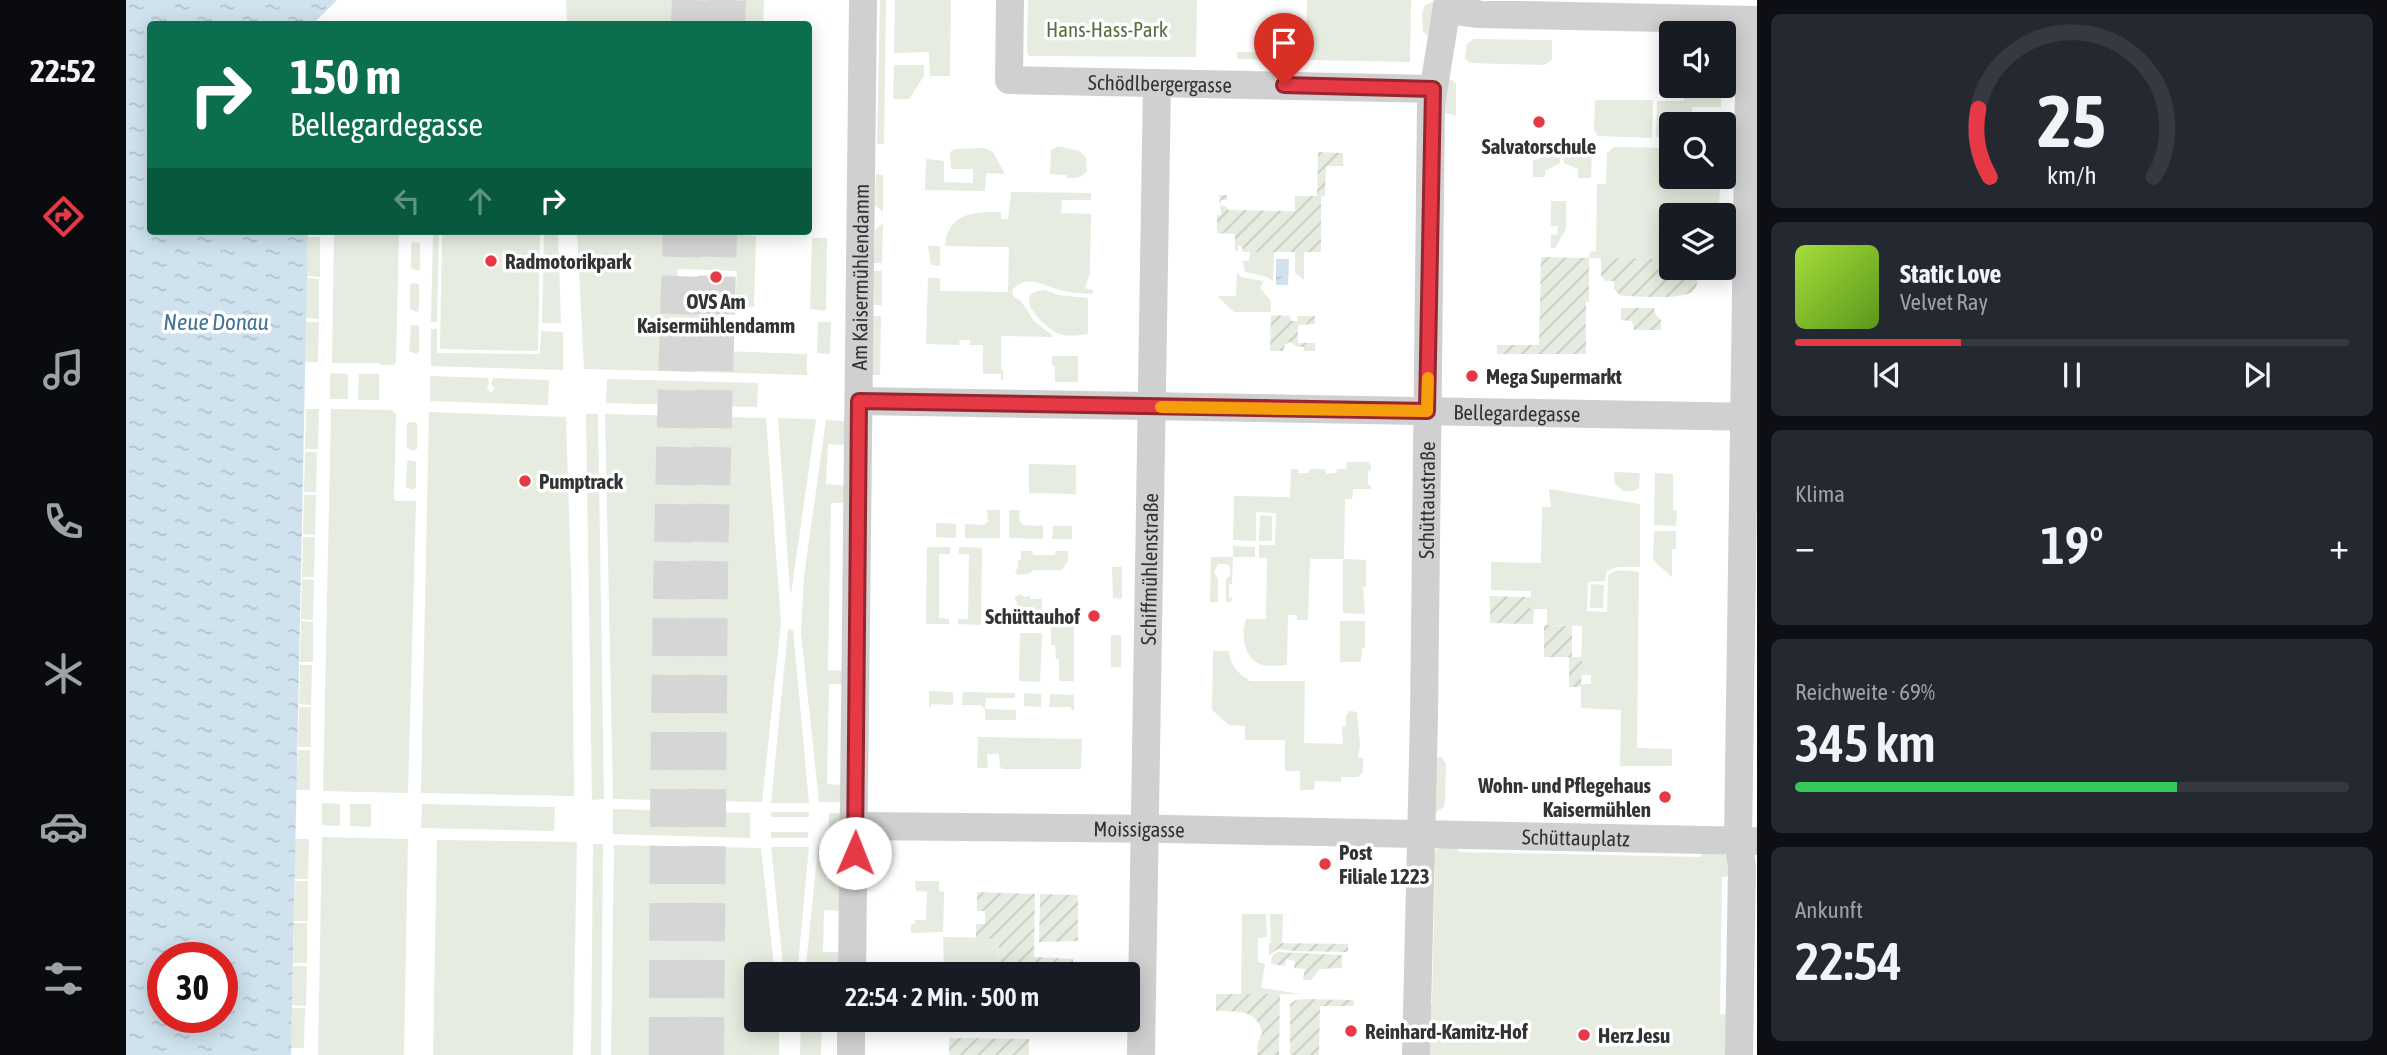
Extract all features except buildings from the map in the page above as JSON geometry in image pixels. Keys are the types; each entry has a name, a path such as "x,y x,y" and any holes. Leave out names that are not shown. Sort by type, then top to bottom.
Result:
{"street":[{"name":"Am Kaisermühlendamm","path":"852,962 863,0"},
{"name":"Schödlbergergasse","path":"1010,0 1009,80 1433,89"},
{"path":"1448,5 1479,14 1754,20 1747,841 1742,866 1739,1055"},
{"name":"Schüttaustraße","path":"1421,835 1433,89 1448,5"},
{"name":"Schiffmühlenstraße","path":"1141,1055 1157,83"},
{"name":"Bellegardegasse","path":"859,401 1750,417"},
{"name":"Moissigasse","path":"855,826 1421,835"},
{"path":"1416,1055 1421,835"},
{"name":"Schüttauplatz","path":"1421,835 1747,841"},
{"path":"851,1032 851,1055"}],"green space":[{"path":"566,0 764,0 763,21 699,21 699,17 675,16 674,21 567,21"},
{"path":"880,0 886,0 884,144 877,144"},
{"path":"895,0 951,0 950,76 930,76 929,52 894,53"},
{"name":"Hans-Hass-Park","path":"1028,0 1197,0 1196,57 1029,56"},
{"path":"1307,0 1411,0 1410,62 1306,60"},
{"path":"1437,0 1432,38 1423,32 1422,13 1425,5"},
{"path":"1474,39 1552,40 1552,60 1544,65 1470,63 1465,58 1467,44"},
{"path":"1237,52 1290,53 1289,60 1237,59"},
{"path":"894,65 924,65 924,76 909,99 893,99"},
{"path":"1446,79 1456,83 1456,116 1443,112"},
{"path":"1684,98 1721,98 1721,107 1692,107 1692,112 1659,112 1659,137 1656,137 1657,101 1684,101"},
{"path":"1595,100 1653,100 1652,138 1598,136 1594,130"},
{"path":"1540,145 1559,147 1560,163 1545,171 1545,177 1533,177 1533,160 1540,159"},
{"path":"1058,146 1079,151 1086,157 1087,171 1073,178 1050,174 1051,150"},
{"path":"1614,147 1659,148 1659,189 1720,189 1719,203 1659,203 1659,259 1589,258 1590,252 1596,251 1597,184 1606,184 1607,153"},
{"path":"984,148 993,152 1005,174 986,173 985,191 925,190 926,159 944,161 944,182 973,183 973,169 951,169 950,152 955,149"},
{"path":"1563,148 1592,148 1591,178 1578,178 1578,169 1564,163"},
{"path":"1318,152 1343,153 1343,166 1326,166 1325,196 1321,197 1321,252 1243,252 1242,246 1238,246 1238,251 1235,251 1235,234 1217,233 1220,205 1228,210 1295,211 1295,196 1317,196"},
{"path":"876,174 883,175 883,212 875,205"},
{"path":"1011,192 1091,193 1091,200 1062,200 1061,213 1091,214 1090,273 1085,288 1093,290 1092,294 1071,292 1024,282 1012,290 1014,297 1021,301 1034,321 1054,337 1001,336 1003,380 1001,380 1001,374 983,374 983,345 970,345 970,340 960,340 959,345 926,344 928,278 940,278 940,291 1008,292 1009,247 945,246 951,226 964,216 1001,212 1001,219 1008,219"},
{"path":"1219,195 1227,195 1227,200 1221,200 1220,205"},
{"path":"1551,201 1566,201 1566,229 1555,248 1551,248 1551,234 1557,235 1558,226 1551,226"},
{"path":"883,223 882,263 874,263 875,230"},
{"path":"334,235 399,235 396,362 394,365 332,363"},
{"path":"433,235 439,235 437,322 431,322"},
{"path":"442,235 540,235 538,351 440,349"},
{"path":"544,235 558,235 561,323 542,323"},
{"path":"577,235 756,236 754,307 735,306 737,271 678,269 676,304 668,304 668,312 727,314 727,319 670,317 668,349 807,354 807,375 584,369"},
{"path":"308,237 320,237 320,277 307,276"},
{"path":"812,238 827,238 826,311 810,309"},
{"path":"413,242 420,243 418,271 411,268"},
{"path":"928,246 940,246 940,266 931,265"},
{"path":"1250,252 1274,252 1273,281 1245,272 1243,261 1249,261"},
{"path":"1295,252 1304,252 1304,280 1295,273"},
{"path":"1541,257 1589,258 1586,354 1497,354 1497,345 1539,345"},
{"path":"1601,258 1659,259 1659,280 1697,280 1697,285 1694,290 1681,296 1621,296 1614,289 1614,281 1606,281 1601,276"},
{"path":"874,271 882,271 882,305 874,305"},
{"path":"1237,272 1241,277 1264,281 1260,288 1271,301 1271,312 1234,312 1217,296 1236,296"},
{"path":"307,278 319,279 319,319 306,318"},
{"path":"412,283 419,284 417,312 410,309"},
{"path":"1045,290 1058,295 1088,298 1088,334 1060,334 1038,318 1029,303 1029,297 1034,292"},
{"path":"1621,308 1654,308 1661,320 1661,330 1634,330 1632,321 1621,320"},
{"path":"1271,315 1290,316 1291,321 1298,321 1298,316 1315,316 1315,324 1298,325 1298,343 1315,343 1315,351 1304,351 1304,347 1297,347 1290,342 1285,344 1283,351 1270,351"},
{"path":"873,316 881,316 880,375 872,375"},
{"path":"306,322 319,322 318,362 305,362"},
{"path":"818,322 831,322 830,354 817,353"},
{"path":"411,325 419,326 419,352 416,354 409,351"},
{"path":"431,329 437,329 437,353 540,354 541,331 563,332 563,370 431,366"},
{"path":"1052,356 1078,356 1078,382 1055,382"},
{"path":"330,373 348,374 348,399 330,399"},
{"path":"359,374 379,374 379,400 358,400"},
{"path":"430,376 488,378 487,389 491,393 495,388 491,384 493,378 549,380 548,405 430,401"},
{"path":"607,379 758,383 757,407 606,403"},
{"path":"306,409 319,409 318,449 305,449"},
{"path":"331,409 392,410 396,414 394,498 396,501 416,501 408,793 323,791"},
{"path":"429,412 566,417 574,796 421,793"},
{"path":"586,414 598,414 604,799 592,800"},
{"path":"605,414 766,418 781,622 762,802 613,799"},
{"path":"778,418 816,419 791,594 790,591"},
{"path":"826,420 845,421 847,445 828,444 826,484 847,486 848,503 831,503 828,670 844,671 844,684 829,684 827,784 841,785 841,802 819,802 801,633 804,576"},
{"path":"409,422 417,423 417,449 414,451 407,448"},
{"path":"305,452 317,452 316,492 304,492"},
{"path":"409,460 416,462 416,487 413,490 406,487"},
{"path":"1347,462 1368,462 1371,465 1368,485 1371,485 1371,489 1353,489 1352,499 1345,499 1344,559 1366,560 1366,586 1363,587 1365,614 1343,613 1343,559 1310,559 1308,620 1297,620 1297,615 1288,615 1287,665 1272,666 1256,662 1245,646 1244,632 1246,619 1266,619 1267,558 1259,558 1259,545 1275,545 1276,513 1256,512 1256,541 1233,540 1234,496 1290,497 1291,469 1298,469 1298,473 1309,473 1310,469 1325,469 1326,474 1336,473 1337,469 1346,469"},
{"path":"1029,464 1076,465 1076,494 1029,493"},
{"path":"1614,472 1640,473 1639,488 1623,491 1615,484"},
{"path":"1655,473 1673,474 1676,526 1654,525"},
{"path":"1549,489 1640,504 1640,567 1617,567 1607,571 1605,581 1588,582 1587,611 1607,612 1608,576 1611,573 1622,570 1639,572 1637,748 1672,749 1672,766 1620,766 1621,710 1581,708 1581,684 1591,684 1591,675 1581,675 1582,626 1547,625 1547,609 1534,609 1533,624 1530,624 1531,591 1491,590 1491,562 1541,563 1542,507 1551,507"},
{"path":"304,495 316,495 315,535 303,534"},
{"path":"987,510 1000,510 1000,538 965,538 965,524 984,525 988,521"},
{"path":"1009,510 1020,510 1019,521 1023,525 1043,526 1043,539 1009,538"},
{"path":"1260,515 1272,516 1272,541 1259,541"},
{"path":"936,523 956,524 956,538 936,537"},
{"path":"1053,526 1072,526 1072,539 1052,539"},
{"path":"1654,531 1676,531 1676,549 1672,549 1672,577 1653,560"},
{"path":"303,537 315,537 314,577 302,577"},
{"path":"1233,546 1255,547 1255,557 1233,557"},
{"path":"927,547 950,547 950,554 939,554 939,618 949,619 949,624 926,624"},
{"path":"959,547 982,548 981,625 958,624 958,619 968,619 969,554 959,554"},
{"path":"1021,551 1032,551 1033,555 1055,555 1056,551 1068,551 1068,561 1062,570 1032,570 1031,573 1018,575 1015,572 1018,560 1021,560"},
{"path":"1211,557 1233,557 1232,584 1229,584 1231,602 1226,602 1226,579 1230,576 1230,568 1227,564 1218,564 1214,572 1218,579 1218,602 1210,602"},
{"path":"1112,567 1122,567 1122,599 1113,598"},
{"path":"302,579 314,580 313,620 301,619"},
{"path":"1591,584 1604,585 1603,608 1590,608"},
{"path":"1019,594 1030,596 1030,599 1042,599 1042,610 1017,610 1014,598"},
{"path":"1490,596 1531,597 1530,624 1490,623"},
{"path":"1051,611 1074,611 1074,681 1059,681 1059,659 1056,659 1055,645 1051,645"},
{"path":"301,621 313,622 313,662 300,662"},
{"path":"1340,621 1365,621 1365,648 1362,648 1361,662 1340,662"},
{"path":"1544,625 1572,626 1572,657 1582,657 1581,687 1569,687 1569,657 1544,657"},
{"path":"788,629 793,630 809,803 771,803"},
{"path":"1020,633 1042,633 1040,682 1019,681"},
{"path":"1111,635 1121,635 1121,667 1111,667"},
{"path":"1213,651 1229,651 1235,668 1250,681 1305,681 1304,743 1343,744 1342,727 1346,726 1346,716 1350,711 1357,712 1360,745 1358,758 1363,758 1363,772 1358,777 1341,777 1341,782 1315,781 1314,790 1300,790 1300,771 1285,771 1285,740 1245,740 1245,726 1229,725 1212,710"},
{"path":"300,665 312,665 311,705 299,704"},
{"path":"929,691 953,692 953,705 932,704 929,708"},
{"path":"963,692 1015,693 1015,698 986,698 985,709 1016,710 1016,720 985,720 985,710 981,705 962,705"},
{"path":"1024,693 1041,694 1041,707 1024,706"},
{"path":"1050,694 1074,695 1074,711 1070,707 1049,707"},
{"path":"299,707 311,707 311,747 298,747"},
{"path":"978,737 1082,739 1081,769 1002,769 999,754 987,754 988,768 977,768"},
{"path":"298,750 310,750 310,790 296,790"},
{"path":"1437,757 1441,757 1446,763 1445,802 1444,807 1435,813 1430,792"},
{"path":"322,803 340,804 340,826 322,825"},
{"path":"350,804 371,804 371,827 350,826"},
{"path":"422,804 555,807 554,831 421,828"},
{"path":"613,809 750,813 750,838 613,834"},
{"path":"771,812 809,812 809,817 771,817"},
{"path":"829,813 841,813 840,841 828,841"},
{"path":"771,832 808,832 808,838 771,838"},
{"path":"322,837 408,839 404,1055 318,1055"},
{"path":"295,839 309,839 308,879 295,879"},
{"path":"437,840 577,842 573,1055 433,1055"},
{"path":"593,844 603,844 601,1055 591,1055"},
{"path":"614,845 761,848 774,962 744,962 744,1032 779,1032 779,1055 611,1055"},
{"path":"771,847 809,847 798,962 783,962"},
{"path":"818,847 840,848 840,872 826,871 826,879 840,880 840,911 824,910 823,952 839,952 839,962 806,962"},
{"path":"1442,847 1458,848 1459,852 1701,857 1702,852 1722,853 1728,857 1730,876 1722,877 1720,1014 1727,1015 1730,1055 1426,1055 1429,1005 1432,1004 1435,867 1431,866 1434,851"},
{"path":"295,881 308,881 308,921 294,921"},
{"path":"915,881 939,881 939,891 944,892 943,932 911,933 911,924 915,924 915,920 926,920 927,892 916,891"},
{"path":"977,892 1035,894 1034,957 1073,959 1073,962 998,962 999,939 976,938 976,924 985,924 985,911 977,911"},
{"path":"1040,894 1078,895 1078,941 1039,942"},
{"path":"1242,914 1266,914 1267,937 1258,938 1258,962 1265,964 1261,988 1301,994 1241,994"},
{"path":"1270,914 1283,914 1282,943 1271,943"},
{"path":"294,923 307,923 307,963 293,963"},
{"path":"943,937 999,938 998,962 944,962"},
{"path":"1269,943 1348,944 1348,952 1278,949 1269,955"},
{"path":"1277,952 1342,955 1342,968 1320,969 1311,980 1303,980 1305,969 1294,968 1295,961 1286,959 1285,966 1271,964 1272,956"},
{"path":"293,966 307,966 306,1006 292,1005"},
{"path":"1216,994 1280,994 1279,1055 1257,1055 1262,1033 1256,1019 1245,1013 1216,1011"},
{"path":"1304,999 1353,1000 1354,1006 1320,1006 1319,1055 1290,1055 1290,1004"},
{"path":"292,1008 305,1008 304,1048 291,1048"},
{"path":"801,1032 822,1032 821,1055 800,1055"},
{"path":"949,1038 1029,1039 1029,1055 949,1055"}],"water":[{"name":"Neue Donau","path":"126,0 337,0 316,21 147,21 147,235 308,235 291,1055 126,1055"},
{"path":"1276,259 1289,259 1288,285 1276,285"}],"tunnel":[{"path":"690,21 691,0"},
{"path":"726,21 727,0"},
{"path":"668,1055 671,643 682,235"},
{"path":"705,1055 709,566 718,235"}],"slow traffic":[{"path":"1161,407 1427,411 1428,378"}],"place":[{"name":"Salvatorschule","path":"1539,122"},
{"name":"Radmotorikpark","path":"491,261"},
{"name":"OVS Am Kaisermühlendamm","path":"716,277"},
{"name":"Mega Supermarkt","path":"1472,376"},
{"name":"Pumptrack","path":"525,481"},
{"name":"Schüttauhof","path":"1094,616"},
{"name":"Wohn- und Pflegehaus Kaisermühlen","path":"1665,797"},
{"name":"Post Filiale 1223","path":"1325,864"},
{"name":"Reinhard-Kamitz-Hof","path":"1351,1031"},
{"name":"Herz Jesu","path":"1584,1035"}],"route":[{"path":"855,853 859,401 1427,411 1433,89 1284,85"}]}
